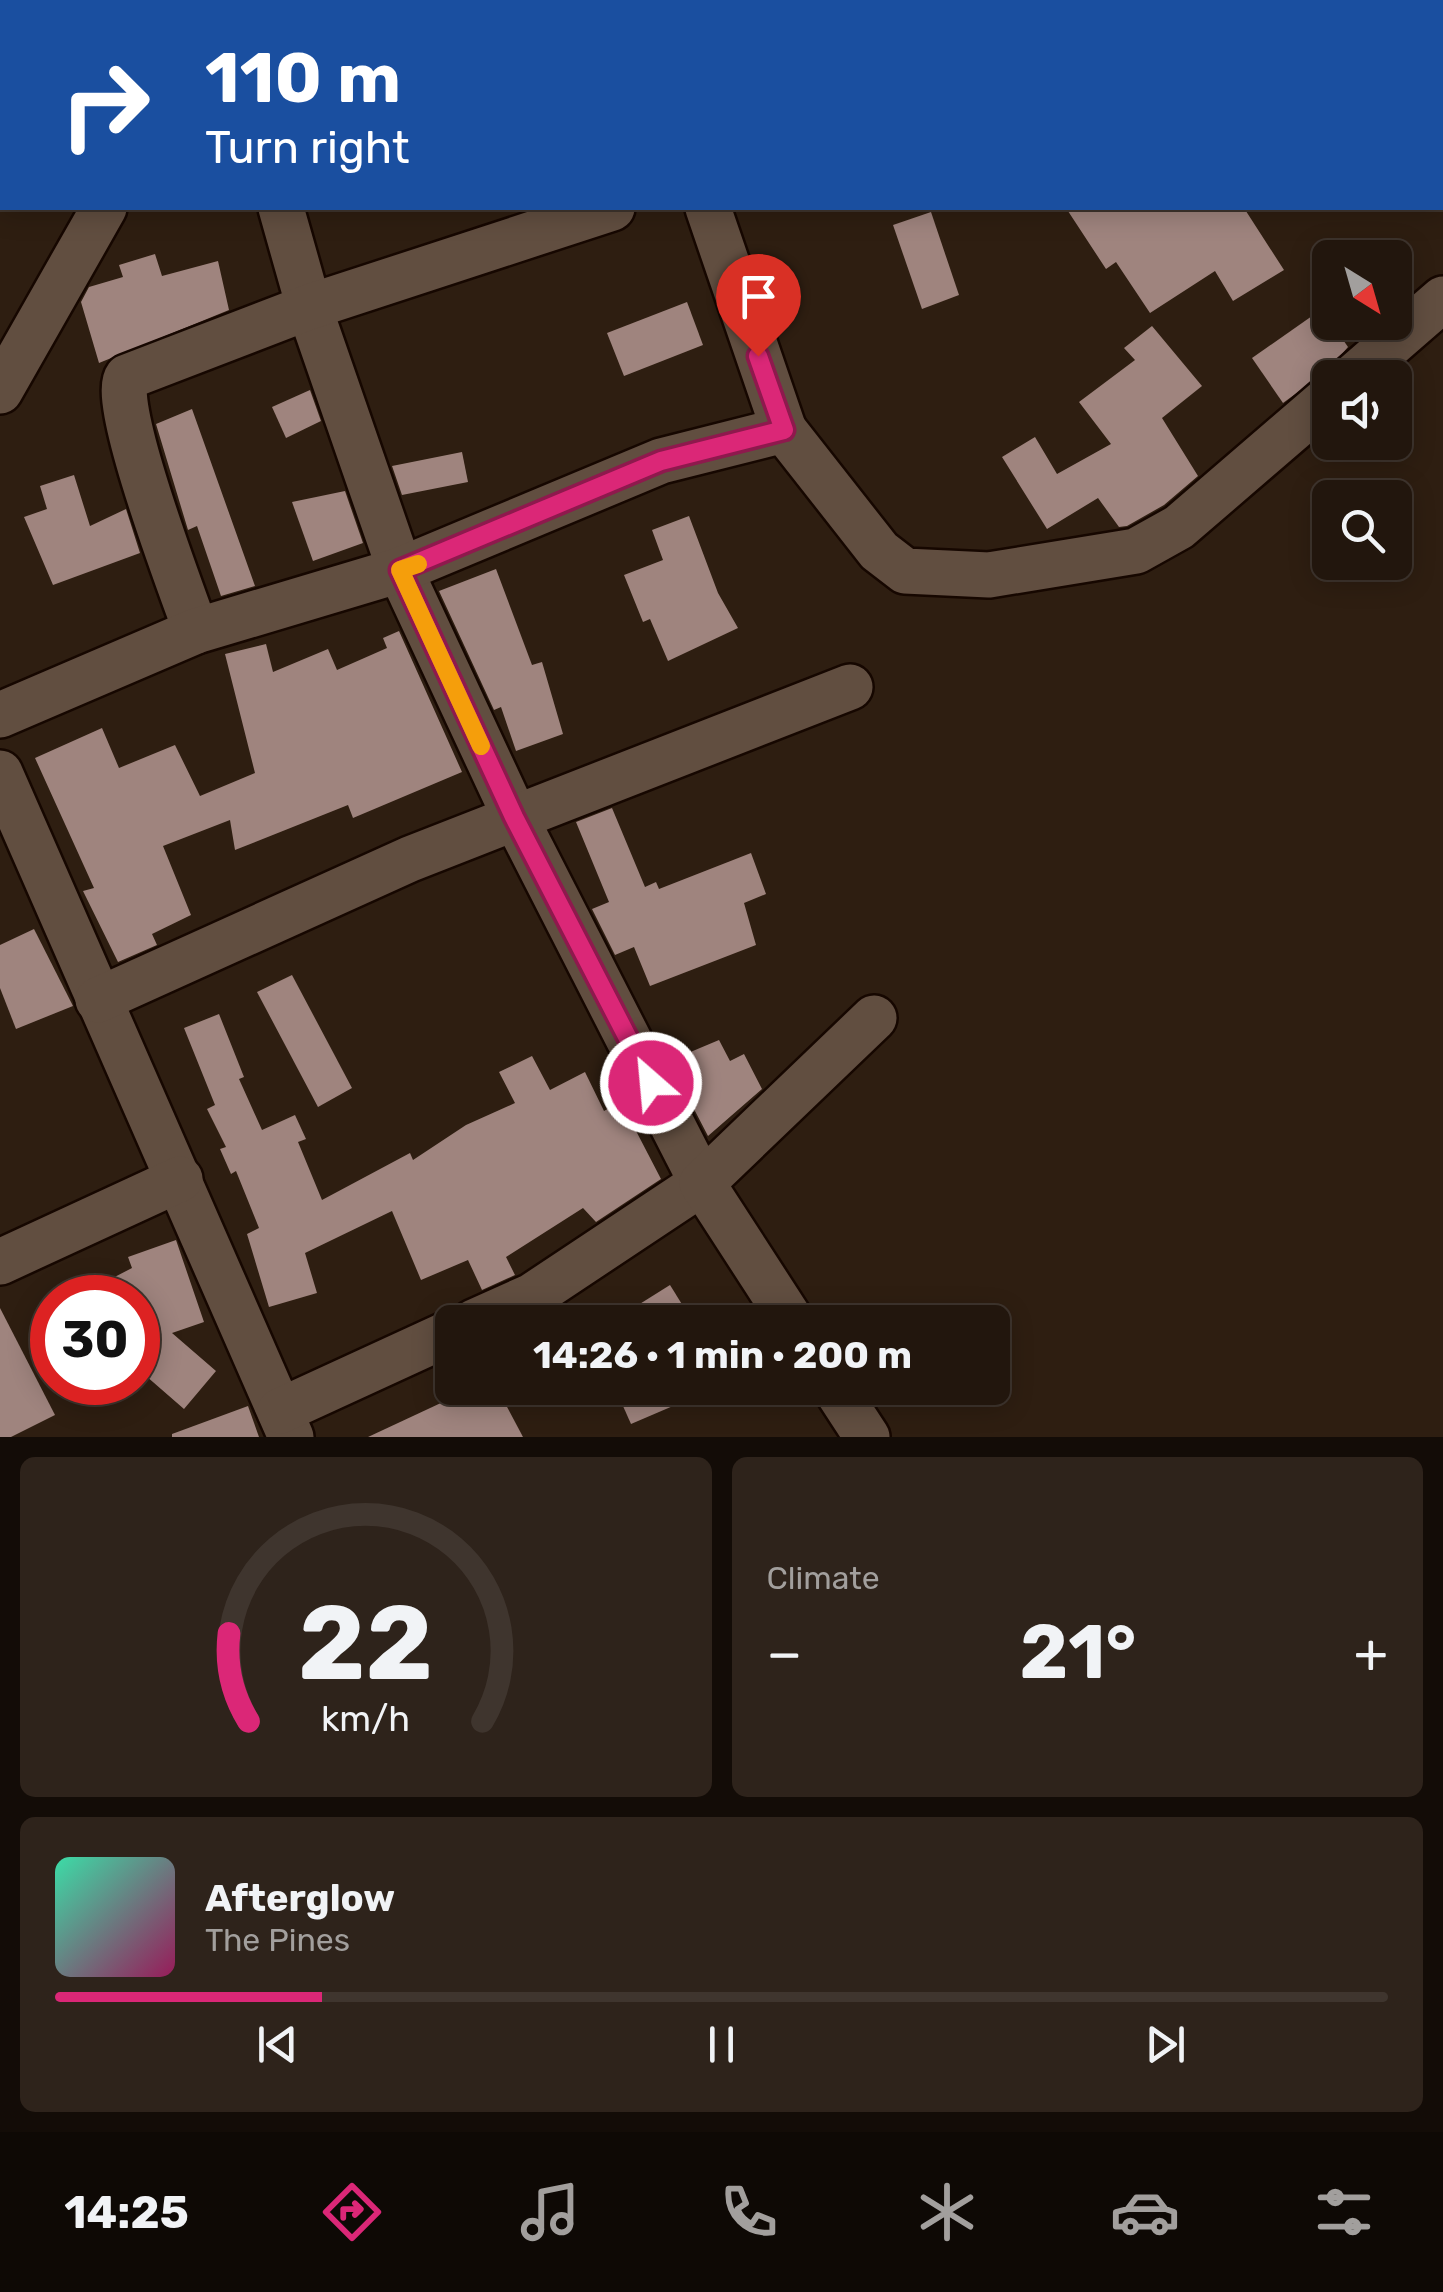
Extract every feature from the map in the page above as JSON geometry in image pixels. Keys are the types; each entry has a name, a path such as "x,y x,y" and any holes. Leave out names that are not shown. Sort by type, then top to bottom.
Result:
{"street":[{"path":"0,392 103,210"},
{"path":"282,210 309,307 400,570 514,817 702,1182 781,1305"},
{"path":"196,631 148,492 122,384 132,374 309,307 606,210"},
{"path":"709,210 784,430 879,551 906,572 989,574 1136,550 1179,527 1312,412"},
{"path":"1373,360 1443,299"},
{"path":"0,715 196,631 400,570 661,461 784,430"},
{"path":"98,1000 410,859 850,687"},
{"path":"0,773 286,1424 435,1341"},
{"path":"512,1305 532,1296 702,1182 874,1018"},
{"path":"0,1262 180,1178"},
{"path":"846,1405 866,1437"}],"building":[{"path":"1067,210 1245,210 1284,270 1233,301 1215,271 1150,313 1116,262 1106,269"},
{"path":"931,212 959,295 922,309 893,225"},
{"path":"155,254 162,276 218,261 229,310 99,363 81,302 89,287 123,277 119,265"},
{"path":"687,302 703,345 624,376 607,333"},
{"path":"1312,316 1312,340 1343,340 1348,347 1337,360 1312,360 1312,382 1283,403 1252,358"},
{"path":"1152,326 1202,386 1162,418 1198,476 1164,505 1127,526 1119,527 1098,498 1047,529 1002,457 1035,437 1057,474 1111,444 1079,402 1135,360 1124,348"},
{"path":"310,390 321,421 286,438 272,407"},
{"path":"192,409 255,586 221,596 197,526 188,530 156,424"},
{"path":"462,452 468,482 402,495 392,466"},
{"path":"74,475 90,526 126,509 140,553 53,585 24,517 47,509 40,486"},
{"path":"345,491 363,543 313,561 292,502"},
{"path":"689,516 718,593 738,628 668,661 650,619 643,622 624,575 663,560 652,530"},
{"path":"496,569 532,665 542,662 563,734 516,751 501,707 494,710 439,591"},
{"path":"399,631 462,772 353,818 348,805 235,850 230,820 163,846 191,915 152,934 157,945 118,962 83,891 94,888 35,758 102,728 119,768 175,745 200,796 255,773 225,654 266,644 273,672 328,649 337,670 387,648 383,638"},
{"path":"612,808 645,887 656,882 659,889 751,853 766,894 744,903 756,945 650,986 634,947 615,955 592,909 609,902 576,822"},
{"path":"34,929 73,1006 16,1029 0,988 0,945"},
{"path":"292,975 352,1088 318,1107 257,992"},
{"path":"219,1014 244,1077 239,1079 262,1130 295,1115 306,1139 298,1142 322,1200 410,1153 413,1160 466,1125 515,1103 499,1072 532,1056 550,1090 585,1072 604,1111 628,1097 642,1123 634,1127 661,1179 596,1222 583,1208 506,1257 515,1275 482,1290 468,1260 421,1280 392,1211 305,1253 317,1293 269,1307 247,1234 259,1228 236,1171 231,1174 220,1149 226,1147 207,1109 215,1105 184,1028"},
{"path":"719,1040 730,1061 744,1054 762,1089 708,1136 669,1061"},
{"path":"176,1240 204,1322 172,1333 216,1371 184,1409 160,1388 160,1275 118,1275 132,1268 128,1257"},
{"path":"670,1285 682,1305 638,1305"},
{"path":"0,1308 30,1366 30,1405 50,1405 55,1415 11,1437 0,1437"},
{"path":"437,1405 506,1405 523,1437 368,1437"},
{"path":"623,1405 675,1405 631,1424"},
{"path":"248,1406 259,1437 172,1437 172,1434"}],"slow traffic":[{"path":"418,564 400,570 481,746"}],"route":[{"path":"651,1083 514,817 400,570 661,461 784,430 758,356"}]}
